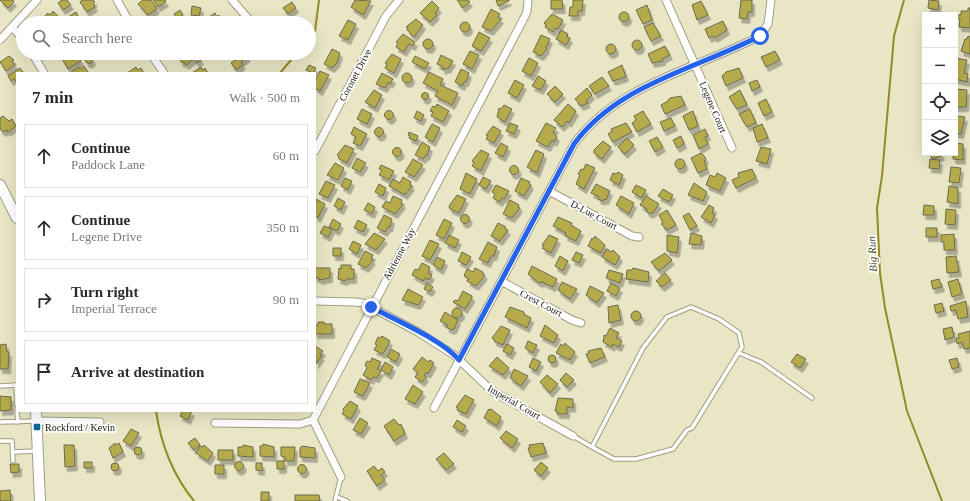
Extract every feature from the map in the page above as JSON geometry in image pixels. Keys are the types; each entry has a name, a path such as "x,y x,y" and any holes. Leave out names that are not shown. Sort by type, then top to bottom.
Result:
{"main road":[{"path":"0,185 16,216"},
{"path":"36,416 40,501"}],"street":[{"path":"23,16 38,0"},
{"path":"117,0 126,16"},
{"path":"232,0 246,16"},
{"name":"Coronet Drive","path":"316,149 386,16 399,0"},
{"name":"Adrienne Way","path":"313,420 523,20 528,0"},
{"name":"Legene Court","path":"666,0 732,148"},
{"path":"434,408 549,190 574,144 584,131 597,118 631,94 760,36 768,24 770,0"},
{"path":"0,40 16,23"},
{"path":"12,27 16,31"},
{"path":"36,60 43,72"},
{"path":"155,60 163,72"},
{"name":"D-Lue Court","path":"549,190 632,236 639,237"},
{"name":"Crest Court","path":"501,281 572,320 581,323"},
{"name":"Imperial Court","path":"316,301 363,302 418,332 454,355 492,391 573,436"},
{"path":"36,416 100,422"},
{"path":"215,423 300,424 313,420 341,477"}],"lane":[{"path":"573,436 607,456 624,460 659,454 673,449 687,430 692,428 739,353 742,347 739,333 719,319 690,307 667,317 643,348 592,447"},
{"path":"739,353 761,362 812,398"},
{"path":"0,386 16,385"},
{"path":"17,412 18,422"},
{"path":"0,422 18,422 36,416"},
{"path":"0,441 12,441 13,461"},
{"path":"12,452 38,451"},
{"path":"335,501 341,477"},
{"path":"337,496 347,501"}],"building":[{"path":"0,0 13,0 14,2 8,8"},
{"path":"62,0 67,0 71,5 63,10 58,3"},
{"path":"82,0 93,0 95,2 93,3 95,7 87,12 80,2"},
{"path":"143,0 151,0 157,9 148,15 138,4"},
{"path":"153,0 165,0 166,2 158,7"},
{"path":"355,0 371,1 363,15 351,7"},
{"path":"457,0 468,0 470,2 463,8"},
{"path":"496,0 509,0 509,1 498,6"},
{"path":"551,0 562,0 563,9 551,9"},
{"path":"573,0 583,0 582,11 578,11 578,16 569,16 570,7 573,7"},
{"path":"741,0 752,0 752,12 748,12 747,19 739,18"},
{"path":"929,0 939,1 938,10 928,8"},
{"path":"432,1 439,8 435,13 437,15 430,22 420,13"},
{"path":"701,1 708,15 697,20 692,5"},
{"path":"292,2 296,8 288,14 283,8"},
{"path":"647,5 652,20 643,24 636,10"},
{"path":"192,6 201,8 199,16 191,15"},
{"path":"968,8 970,8 970,28 959,27 960,19 958,19 958,15 961,15 961,11 968,11"},
{"path":"491,9 500,14 498,17 501,19 491,31 482,27"},
{"path":"180,10 183,15 175,16 174,14"},
{"path":"53,11 58,16 45,16 48,13 50,15"},
{"path":"76,12 78,16 70,16"},
{"path":"622,12 626,12 628,13 628,21 622,22 619,19 619,15"},
{"path":"552,14 563,20 558,29 555,28 553,32 545,27 546,25 544,23"},
{"path":"416,19 423,25 414,37 406,27"},
{"path":"348,20 356,24 348,40 339,36"},
{"path":"723,21 727,30 715,38 713,36 709,38 705,29"},
{"path":"463,22 467,22 469,23 469,31 463,32 460,29 460,25"},
{"path":"653,23 661,36 651,41 644,27"},
{"path":"561,30 568,34 567,37 570,38 566,45 556,39"},
{"path":"479,32 490,38 481,51 472,46"},
{"path":"403,34 415,42 413,46 409,44 404,52 396,47 398,43 396,42"},
{"path":"541,35 550,39 546,48 547,49 541,56 533,52"},
{"path":"968,36 970,37 970,54 961,51 965,39 967,39"},
{"path":"426,39 430,39 432,40 432,48 426,49 423,46 423,42"},
{"path":"635,40 639,40 642,45 639,50 635,50 632,47 632,43"},
{"path":"609,44 613,44 615,45 615,53 609,54 606,51 606,47"},
{"path":"665,46 670,55 662,59 663,61 652,63 648,54"},
{"path":"332,49 340,53 337,63 332,68 324,64"},
{"path":"470,51 479,55 472,69 463,64"},
{"path":"775,51 780,60 766,67 761,57"},
{"path":"392,54 401,59 394,73 385,68 387,64 385,63"},
{"path":"441,55 453,61 448,69 445,68 444,70 442,69 443,67 437,64"},
{"path":"9,56 14,60 12,61 15,65 6,71 0,62"},
{"path":"415,56 429,63 425,69 412,62"},
{"path":"529,58 538,63 531,76 522,71"},
{"path":"958,58 967,60 964,73 968,74 967,82 958,80"},
{"path":"63,60 81,61 68,69"},
{"path":"85,60 93,60 92,63 86,63"},
{"path":"180,60 193,60 186,65 184,62 182,63"},
{"path":"235,60 244,60 241,62 243,65 236,70 231,63"},
{"path":"309,65 316,68 314,72 306,70"},
{"path":"622,65 626,77 613,81 608,72"},
{"path":"84,66 88,72 71,72 78,67 80,69"},
{"path":"136,67 138,70 141,68 143,72 128,72"},
{"path":"201,67 203,70 205,68 207,72 194,72"},
{"path":"20,68 23,72 16,72 16,82 14,79 11,81 8,76"},
{"path":"739,68 743,78 726,86 722,76 726,72"},
{"path":"461,69 469,73 466,82 465,81 462,86 455,82"},
{"path":"320,71 329,75 320,91 316,89 316,79"},
{"path":"429,72 443,79 440,85 458,93 452,105 435,96 438,91 423,83"},
{"path":"382,73 393,79 390,84 388,82 385,88 376,84"},
{"path":"405,73 409,73 411,74 411,82 405,83 402,80 402,76"},
{"path":"538,76 546,81 541,90 532,86"},
{"path":"602,77 609,86 595,94 589,86"},
{"path":"515,80 524,85 517,98 508,93"},
{"path":"757,80 760,87 752,91 749,83"},
{"path":"555,86 563,94 555,102 547,94"},
{"path":"587,88 592,95 586,101 588,103 581,106 575,99"},
{"path":"958,89 967,90 966,107 958,107"},
{"path":"374,90 382,95 375,108 365,102"},
{"path":"740,90 747,105 737,109 729,97"},
{"path":"425,92 428,93 428,99 425,100 422,99 421,96 422,93"},
{"path":"681,96 685,105 665,114 661,105 670,98"},
{"path":"766,99 772,112 764,116 758,103"},
{"path":"437,104 449,111 443,122 431,116 433,112 430,111 433,106 436,107"},
{"path":"568,104 576,111 569,123 567,121 562,127 554,120"},
{"path":"504,105 512,109 505,122 497,117 499,108 501,109"},
{"path":"362,109 372,114 367,124 357,119"},
{"path":"750,109 756,123 747,127 739,114"},
{"path":"387,111 391,111 393,115 391,119 387,119 385,117 385,113"},
{"path":"417,111 424,115 421,121 414,118"},
{"path":"643,111 651,124 637,132 632,123 636,120 634,116"},
{"path":"693,111 698,126 689,130 683,116"},
{"path":"3,116 9,121 12,119 16,126 8,132 7,130 3,132 0,129 0,118"},
{"path":"958,116 965,117 961,134 958,134"},
{"path":"671,118 675,126 664,131 660,122"},
{"path":"510,123 518,126 514,134 506,131"},
{"path":"546,123 556,128 553,132 557,137 554,142 552,140 548,147 536,141"},
{"path":"626,123 632,132 613,142 608,134 612,131 611,129"},
{"path":"432,124 440,128 433,142 425,137"},
{"path":"762,124 768,138 757,142 753,128"},
{"path":"493,126 501,131 494,143 486,139 488,136 486,135"},
{"path":"354,127 367,134 360,146 353,143 356,137 351,134"},
{"path":"377,128 381,128 383,132 381,136 377,136 375,134 375,130"},
{"path":"705,129 708,136 705,137 708,144 699,149 693,135"},
{"path":"409,132 418,136 416,141 409,138"},
{"path":"681,136 684,144 677,148 673,140"},
{"path":"657,137 663,147 655,152 649,141"},
{"path":"627,138 634,145 625,154 618,147"},
{"path":"603,141 611,147 602,159 594,153 594,150"},
{"path":"422,142 430,147 427,156 426,155 423,159 415,155"},
{"path":"501,143 508,147 503,157 495,153"},
{"path":"958,143 963,144 963,160 953,159 953,156 958,156"},
{"path":"345,145 354,149 347,163 338,158 339,157 337,155"},
{"path":"397,147 402,152 397,157 392,152"},
{"path":"761,147 771,149 767,164 756,161"},
{"path":"481,150 489,154 481,171 472,166 474,163 472,161"},
{"path":"536,150 544,154 537,173 527,167"},
{"path":"701,153 705,157 706,160 704,161 707,169 698,173 691,158"},
{"path":"931,156 942,156 932,159"},
{"path":"357,158 366,163 360,172 352,168"},
{"path":"413,159 423,165 414,177 405,172"},
{"path":"678,159 682,159 684,160 684,168 678,169 675,166 675,162"},
{"path":"930,159 940,160 939,169 929,168"},
{"path":"335,163 344,168 338,180 327,175"},
{"path":"586,164 595,168 584,189 576,184 580,175 578,174 581,169 583,170"},
{"path":"381,165 394,171 389,180 379,175 382,170 379,169"},
{"path":"512,166 516,166 518,170 516,174 512,174 510,172 510,168"},
{"path":"951,167 961,168 959,183 949,182"},
{"path":"752,169 756,178 736,188 732,180 739,177 738,173"},
{"path":"618,172 623,175 619,185 610,180 613,173 616,174"},
{"path":"466,173 477,179 470,194 460,189"},
{"path":"717,173 726,178 720,191 706,185 710,175 715,177"},
{"path":"403,177 411,182 410,185 412,186 405,195 389,186 393,179 400,183"},
{"path":"483,177 491,181 486,189 479,185"},
{"path":"345,178 352,181 348,190 341,186"},
{"path":"521,178 530,182 529,184 531,185 524,196 515,191"},
{"path":"326,181 335,185 328,198 319,194"},
{"path":"694,183 707,192 703,201 688,195"},
{"path":"379,184 386,188 383,196 375,192"},
{"path":"596,184 610,191 606,200 604,199 603,201 598,199 599,197 591,193"},
{"path":"496,185 509,191 500,202 493,198 495,194 492,192"},
{"path":"636,185 646,190 642,198 632,192"},
{"path":"949,186 958,188 958,204 947,202"},
{"path":"663,189 673,195 669,202 658,196"},
{"path":"457,195 466,199 459,213 450,209 449,206"},
{"path":"393,196 402,200 401,203 403,204 395,214 382,207 386,201 390,203"},
{"path":"621,196 634,203 629,214 616,205"},
{"path":"646,196 659,204 653,213 652,212 650,214 646,211 647,209 640,205"},
{"path":"338,198 345,202 341,210 334,206"},
{"path":"316,199 325,204 318,218 316,217"},
{"path":"510,200 519,205 518,207 520,208 512,218 503,214"},
{"path":"368,203 375,207 372,214 364,210"},
{"path":"709,205 714,208 712,213 715,215 711,223 701,217"},
{"path":"924,205 934,206 934,215 923,215"},
{"path":"946,209 956,210 955,225 945,224"},
{"path":"667,210 676,225 667,230 661,224 663,223 659,215"},
{"path":"689,213 697,226 690,230 683,216"},
{"path":"465,214 470,219 465,224 460,219"},
{"path":"384,215 392,219 390,227 388,227 385,232 377,228"},
{"path":"558,217 572,223 571,225 581,231 576,241 565,236 566,233 553,226"},
{"path":"333,219 341,224 337,231 329,227"},
{"path":"444,219 452,223 444,239 436,235"},
{"path":"358,220 367,225 363,232 354,228"},
{"path":"498,223 506,227 505,229 508,230 500,241 491,236"},
{"path":"324,226 332,229 328,237 320,233"},
{"path":"926,228 937,228 937,237 926,237"},
{"path":"374,233 385,239 376,250 365,244"},
{"path":"691,233 702,236 701,245 689,244"},
{"path":"954,234 955,250 944,250 944,242 941,242 941,235"},
{"path":"449,235 459,240 455,248 445,243"},
{"path":"549,235 558,239 551,253 542,248 544,246 542,245"},
{"path":"667,235 679,237 677,253 667,251"},
{"path":"595,236 605,245 601,253 588,246 592,238 594,239"},
{"path":"430,240 439,244 430,260 422,256"},
{"path":"353,241 361,245 357,254 349,249"},
{"path":"488,242 497,247 494,256 491,256 488,263 479,259"},
{"path":"333,248 341,248 341,256 333,256"},
{"path":"607,249 612,252 613,250 620,257 615,265 602,257"},
{"path":"365,251 373,255 371,259 373,260 366,268 358,264"},
{"path":"462,252 471,257 466,265 458,261"},
{"path":"576,252 583,255 579,263 572,260"},
{"path":"665,253 672,260 659,271 651,262"},
{"path":"560,256 568,261 563,271 555,266"},
{"path":"956,256 959,272 947,273 946,257"},
{"path":"437,257 445,261 441,270 433,265"},
{"path":"422,263 430,267 428,273 432,275 429,280 425,278 423,281 412,275 415,269 418,270"},
{"path":"341,265 351,265 351,269 354,269 354,279 347,279 345,281 338,279 339,268 341,269"},
{"path":"532,266 557,279 553,287 542,282 539,283 528,274"},
{"path":"316,268 330,268 330,278 319,280 319,278 316,278"},
{"path":"475,268 483,272 485,275 476,286 467,281 469,279 464,276 467,269 473,272"},
{"path":"633,268 649,272 648,282 626,279 627,270 632,270"},
{"path":"609,270 623,274 620,283 606,278"},
{"path":"665,273 671,280 662,287 656,281"},
{"path":"939,279 942,287 933,289 931,281"},
{"path":"958,279 962,294 952,297 948,282"},
{"path":"562,282 577,289 570,299 558,290"},
{"path":"427,283 433,287 430,292 424,289"},
{"path":"611,283 620,288 616,296 607,291"},
{"path":"590,286 604,293 597,303 586,295"},
{"path":"408,289 423,297 418,305 402,300"},
{"path":"463,291 472,296 465,309 453,302 455,300 458,301"},
{"path":"966,301 968,317 958,319 956,310 951,311 950,306"},
{"path":"942,303 944,311 936,313 934,305"},
{"path":"618,305 621,320 609,323 608,307"},
{"path":"510,307 524,312 524,314 531,318 527,328 505,317"},
{"path":"457,308 462,313 457,318 452,313"},
{"path":"634,311 638,311 640,312 640,320 634,321 631,318 631,314"},
{"path":"445,312 458,320 454,329 451,330 446,327 448,325 440,321"},
{"path":"318,322 332,324 332,334 316,334 316,325 318,325"},
{"path":"545,325 558,335 554,343 540,336"},
{"path":"501,326 510,330 503,345 494,341 492,338"},
{"path":"952,327 954,337 945,340 943,329"},
{"path":"610,328 619,333 616,338 622,341 619,347 613,344 612,347 603,342 604,335 606,336"},
{"path":"970,331 970,348 964,349 962,342 957,344 956,338 959,338 958,334"},
{"path":"382,336 390,341 383,354 374,350 377,345 375,344 378,337 380,338"},
{"path":"528,341 537,345 533,353 525,348"},
{"path":"565,343 575,352 570,360 556,353 561,344 564,346"},
{"path":"6,344 7,352 9,352 8,369 0,369 0,345"},
{"path":"507,344 514,348 510,355 503,351"},
{"path":"316,347 323,351 320,355 322,356 316,364"},
{"path":"601,348 605,357 590,363 586,354 589,353 588,351"},
{"path":"391,349 400,354 396,362 387,357"},
{"path":"797,354 806,359 800,368 791,362"},
{"path":"550,355 554,355 556,359 554,363 550,363 548,361 548,357"},
{"path":"422,357 428,362 430,360 434,363 428,374 426,372 424,375 426,377 422,382 415,377 418,373 413,369"},
{"path":"497,357 509,368 503,375 489,366"},
{"path":"372,358 381,362 377,369 381,371 377,378 373,377 371,380 363,375 367,368 365,365 367,361 370,362"},
{"path":"533,358 541,362 536,371 529,367"},
{"path":"957,358 959,367 952,369 949,360"},
{"path":"385,362 393,367 389,375 381,370"},
{"path":"514,369 528,376 521,386 510,378"},
{"path":"566,373 574,380 567,387 560,380"},
{"path":"547,375 558,384 550,393 540,382"},
{"path":"360,379 370,383 363,396 354,392"},
{"path":"413,385 423,392 415,404 405,399"},
{"path":"465,395 474,400 466,414 457,410 458,408 456,407"},
{"path":"0,396 11,397 11,410 0,411"},
{"path":"558,398 573,399 573,408 567,407 567,414 557,414 557,411 555,411"},
{"path":"350,401 358,406 351,419 342,414 344,411 343,409"},
{"path":"491,409 501,417 497,426 484,418 488,410"},
{"path":"182,412 192,412 188,420 180,416"},
{"path":"360,418 368,423 361,434 353,430"},
{"path":"394,419 399,425 401,424 405,434 394,441 384,426"},
{"path":"457,420 466,426 462,432 453,427"},
{"path":"131,429 139,433 131,446 123,441"},
{"path":"506,431 518,439 512,448 500,438"},
{"path":"195,438 200,445 194,450 188,443"},
{"path":"115,443 115,445 119,443 123,452 113,458 109,448"},
{"path":"543,443 546,453 531,457 528,448 530,448 529,445"},
{"path":"263,444 274,447 274,457 260,456 260,446 263,446"},
{"path":"64,445 74,445 75,466 65,467"},
{"path":"204,445 213,453 208,461 196,453 200,446 203,447"},
{"path":"243,445 253,447 253,457 238,456 238,447 243,447"},
{"path":"302,446 315,448 315,458 300,457 300,448"},
{"path":"136,447 140,447 142,451 140,455 136,455 134,453 134,449"},
{"path":"281,447 295,447 294,461 285,461 285,457 281,456"},
{"path":"218,450 233,450 233,460 218,460"},
{"path":"444,453 454,464 446,470 436,459"},
{"path":"239,461 244,466 239,471 234,466"},
{"path":"277,461 284,461 284,469 277,469"},
{"path":"84,462 92,462 92,468 84,468"},
{"path":"541,462 548,468 541,476 534,470"},
{"path":"115,463 118,464 118,470 115,471 112,470 111,467 112,464"},
{"path":"256,463 262,463 262,471 256,470"},
{"path":"10,464 19,464 19,472 11,473"},
{"path":"302,464 307,469 302,474 297,469"},
{"path":"215,465 224,465 224,474 215,474"},
{"path":"374,466 378,471 382,468 385,472 381,475 385,480 377,486 367,471"},
{"path":"10,490 11,501 0,501 0,491"},
{"path":"261,492 269,492 269,501 261,501"},
{"path":"295,495 319,495 320,501 295,501"}],"waterway":[{"path":"316,23 319,0"},
{"name":"Big Run","path":"904,0 894,36 882,176 877,208 880,273 885,308 907,411 942,501"},
{"path":"281,72 291,60"},
{"path":"156,412 164,447 169,459 179,480 194,501"}],"place":[{"name":"Rockford / Kevin","path":"37,427"}],"route":[{"path":"371,307 418,332 454,355 459,360 574,144 584,131 612,106 636,91 760,36"}]}
